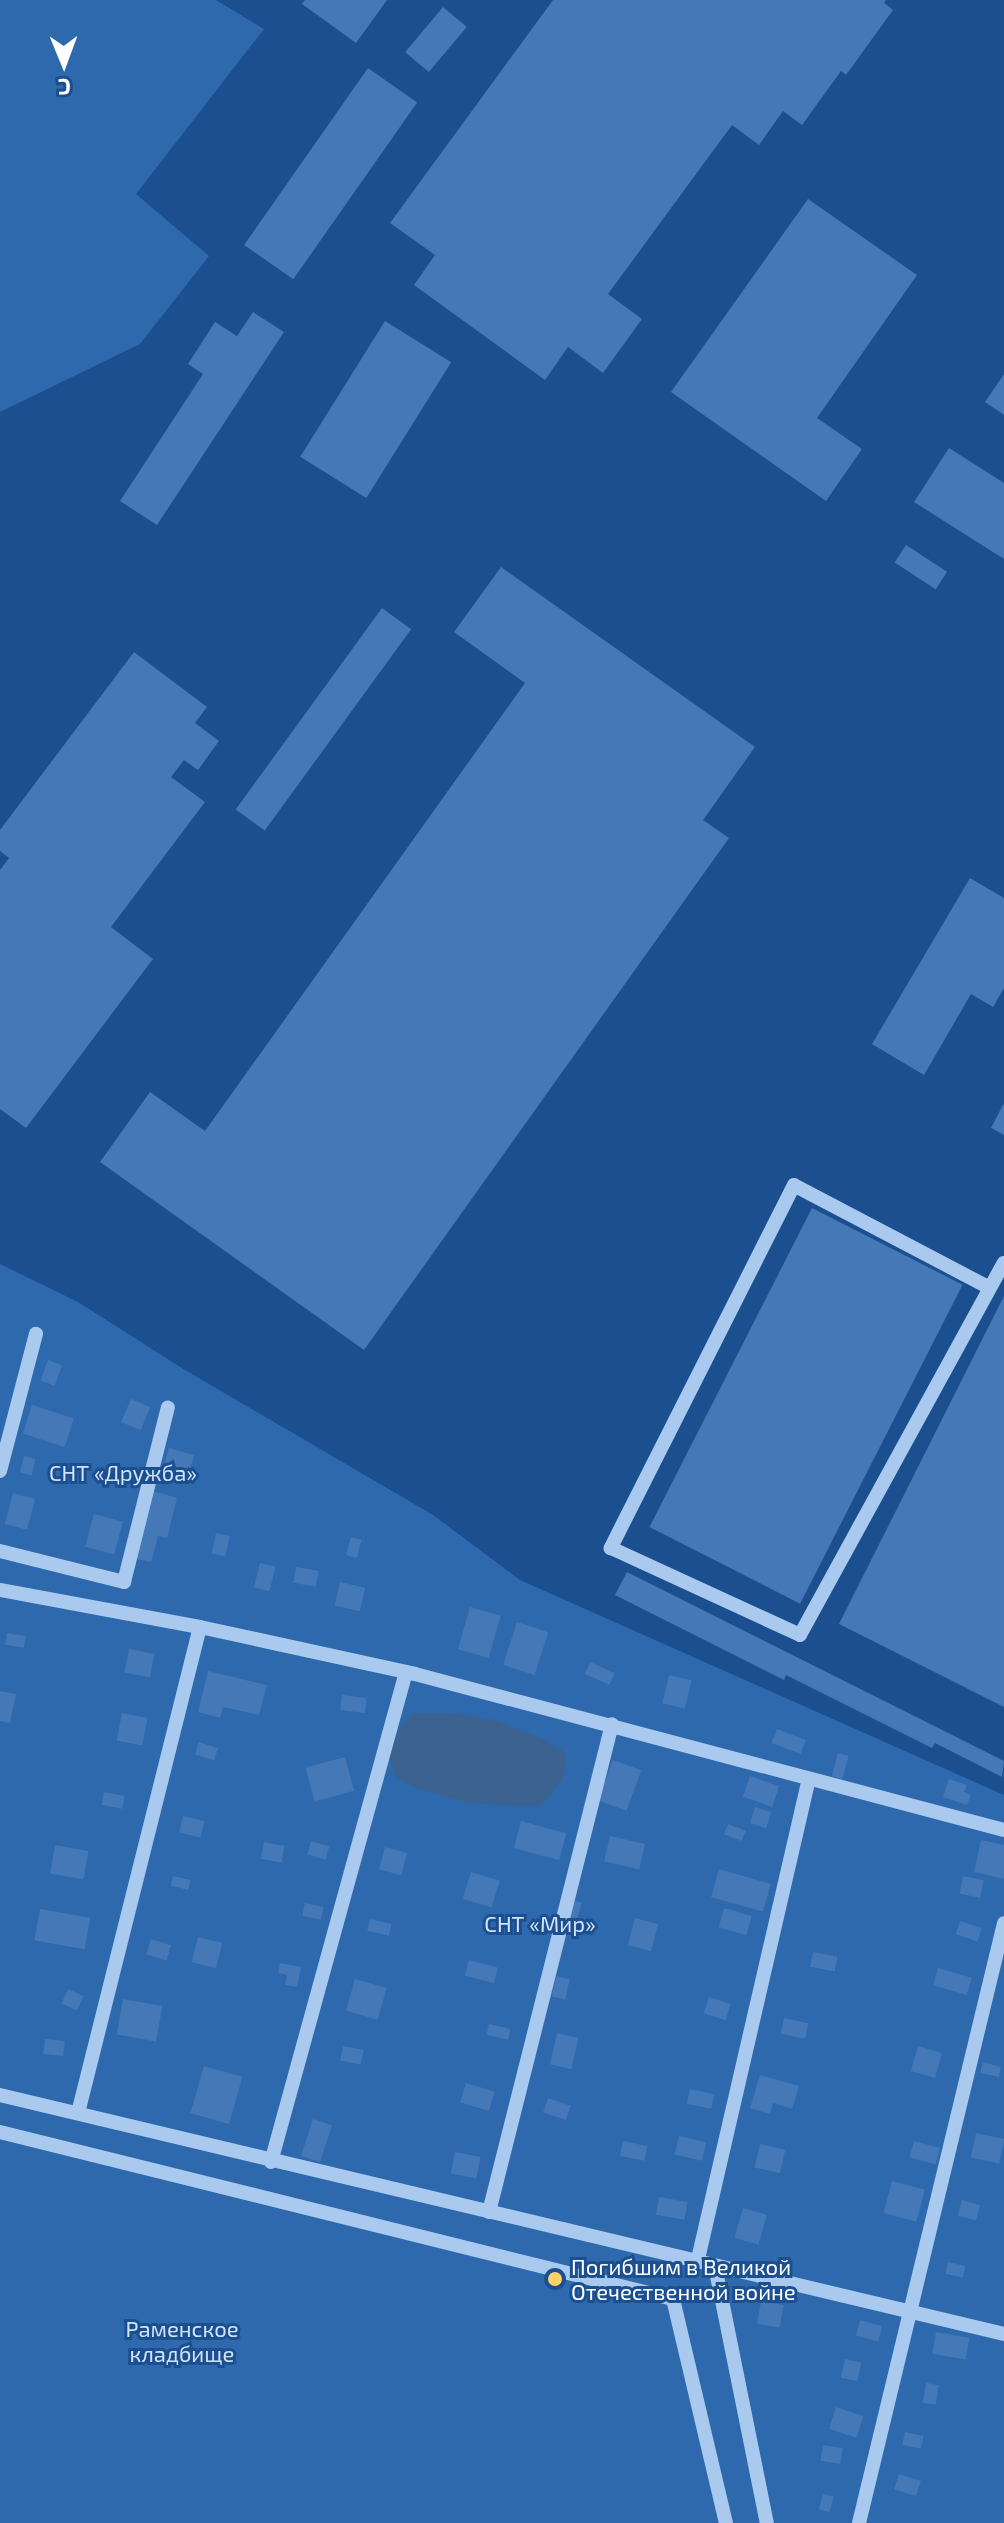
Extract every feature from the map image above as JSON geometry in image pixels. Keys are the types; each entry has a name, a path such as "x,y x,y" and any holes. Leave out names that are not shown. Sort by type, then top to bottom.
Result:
{"lane":[{"path":"988,1287 794,1185 611,1548 800,1635 988,1287 1004,1263"},
{"path":"0,1471 36,1334"},
{"path":"0,1551 124,1582 168,1407"},
{"path":"0,1590 200,1627 406,1672 1004,1830"},
{"path":"78,2113 200,1627"},
{"path":"271,2162 406,1672"},
{"path":"489,2212 612,1724"},
{"path":"698,2259 809,1780"},
{"path":"859,2523 913,2311 1004,1923"},
{"path":"0,2095 271,2162 698,2259 715,2266 1004,2334"},
{"path":"0,2132 673,2299 726,2523"},
{"path":"715,2266 767,2523"}],"green space":[{"path":"0,0 216,0 264,29 136,194 209,256 140,344 0,412"},
{"name":"СНТ «Мир»","path":"0,1264 78,1302 185,1370 433,1515 520,1580 1004,1795 1004,2523 0,2523"}],"shaded area":[{"path":"413,1713 458,1714 495,1720 543,1739 564,1752 566,1766 561,1782 541,1805 521,1806 469,1803 413,1787 394,1775 389,1754 399,1729"}],"building":[{"path":"305,0 387,0 356,43 302,4"},
{"path":"553,0 886,0 884,3 893,10 846,75 841,71 802,125 783,111 759,145 732,125 608,294 642,319 603,373 568,347 545,380 414,285 435,255 390,223"},
{"path":"443,7 467,27 429,72 405,52"},
{"path":"368,68 417,102 293,279 244,245"},
{"path":"808,199 917,275 817,418 862,449 826,501 671,392"},
{"path":"253,312 284,332 157,525 120,501 203,374 188,364 215,322 237,336"},
{"path":"385,321 451,362 366,498 300,457"},
{"path":"1004,374 1004,415 985,402"},
{"path":"949,448 1004,483 1004,559 914,502"},
{"path":"906,545 947,572 936,589 895,563"},
{"path":"501,567 755,747 703,820 729,838 364,1350 100,1162 150,1092 205,1131 525,683 454,632"},
{"path":"382,608 411,629 265,831 236,809"},
{"path":"134,652 207,707 195,723 219,741 198,770 184,760 171,777 205,802 111,927 153,959 26,1128 0,1109 0,870 9,858 0,851 0,830"},
{"path":"970,878 1004,898 1004,988 993,1007 971,994 924,1075 872,1044"},
{"path":"1004,1103 1004,1135 991,1128"},
{"path":"812,1208 963,1285 800,1604 649,1527"},
{"path":"1004,1296 1004,1707 839,1624"},
{"path":"48,1360 62,1365 55,1386 40,1381"},
{"path":"131,1399 150,1407 141,1430 121,1422"},
{"path":"32,1405 74,1419 65,1447 23,1434"},
{"path":"169,1448 194,1455 190,1471 165,1463"},
{"path":"24,1456 36,1459 32,1475 20,1472"},
{"path":"153,1491 177,1498 167,1538 158,1536 151,1562 136,1559"},
{"path":"13,1493 35,1499 27,1530 5,1524"},
{"path":"94,1514 123,1522 114,1555 85,1547"},
{"path":"216,1533 230,1536 225,1556 212,1554"},
{"path":"351,1537 362,1540 357,1558 346,1555"},
{"path":"260,1563 276,1567 269,1591 254,1587"},
{"path":"296,1567 319,1571 316,1587 293,1583"},
{"path":"627,1572 1004,1761 1002,1777 935,1743 932,1748 786,1675 784,1680 615,1595"},
{"path":"340,1582 365,1588 360,1611 335,1605"},
{"path":"470,1607 501,1616 489,1658 458,1649"},
{"path":"517,1622 548,1632 534,1675 503,1665"},
{"path":"7,1633 26,1636 24,1648 5,1645"},
{"path":"129,1649 155,1654 150,1678 124,1673"},
{"path":"590,1662 615,1673 609,1685 585,1674"},
{"path":"208,1671 267,1685 259,1715 223,1707 220,1718 198,1712"},
{"path":"669,1675 691,1680 685,1708 662,1703"},
{"path":"0,1691 16,1694 10,1723 0,1721"},
{"path":"342,1695 367,1698 365,1713 340,1710"},
{"path":"122,1713 148,1718 142,1745 117,1740"},
{"path":"777,1729 806,1740 801,1754 772,1743"},
{"path":"199,1742 218,1748 214,1761 195,1754"},
{"path":"838,1753 849,1756 842,1779 832,1776"},
{"path":"345,1757 354,1791 314,1801 305,1768"},
{"path":"613,1760 641,1770 626,1811 598,1800"},
{"path":"750,1776 779,1786 772,1807 743,1797"},
{"path":"949,1779 967,1785 964,1792 971,1795 967,1805 943,1797"},
{"path":"104,1792 125,1796 122,1809 102,1805"},
{"path":"755,1807 771,1812 766,1828 750,1823"},
{"path":"183,1816 204,1821 201,1838 179,1833"},
{"path":"521,1821 566,1833 559,1860 514,1848"},
{"path":"728,1824 746,1831 742,1841 724,1834"},
{"path":"610,1836 645,1844 639,1869 604,1861"},
{"path":"981,1840 1004,1845 1004,1879 974,1872"},
{"path":"311,1841 329,1846 325,1860 307,1854"},
{"path":"264,1842 285,1846 281,1863 261,1859"},
{"path":"55,1845 88,1851 83,1879 50,1874"},
{"path":"385,1847 407,1853 401,1875 379,1869"},
{"path":"719,1869 771,1884 763,1912 711,1897"},
{"path":"471,1872 500,1881 492,1908 463,1899"},
{"path":"173,1876 191,1880 188,1890 171,1886"},
{"path":"963,1876 984,1880 980,1898 960,1894"},
{"path":"571,1900 582,1903 577,1921 566,1918"},
{"path":"305,1903 324,1907 321,1920 302,1916"},
{"path":"724,1908 752,1916 746,1935 718,1927"},
{"path":"40,1909 90,1918 85,1949 34,1941"},
{"path":"635,1918 658,1924 651,1951 628,1945"},
{"path":"370,1919 391,1924 389,1936 367,1931"},
{"path":"960,1921 982,1928 978,1941 956,1934"},
{"path":"198,1937 222,1943 216,1968 192,1962"},
{"path":"151,1939 171,1945 166,1960 146,1954"},
{"path":"813,1952 838,1957 835,1971 810,1967"},
{"path":"469,1960 498,1968 494,1983 465,1975"},
{"path":"280,1963 301,1967 297,1987 285,1985 287,1975 278,1973"},
{"path":"938,1968 972,1978 967,1995 933,1985"},
{"path":"556,1976 570,1979 565,1999 552,1997"},
{"path":"355,1979 387,1988 378,2020 346,2011"},
{"path":"68,1989 84,1996 77,2011 61,2004"},
{"path":"709,1997 731,2004 726,2020 704,2013"},
{"path":"123,1999 162,2006 156,2041 117,2034"},
{"path":"784,2018 808,2023 805,2039 781,2034"},
{"path":"489,2024 510,2029 508,2040 487,2035"},
{"path":"557,2033 578,2038 571,2069 550,2064"},
{"path":"45,2039 65,2041 63,2056 43,2054"},
{"path":"343,2046 364,2050 361,2065 340,2061"},
{"path":"918,2046 942,2053 935,2078 911,2071"},
{"path":"983,2062 1001,2067 999,2077 980,2073"},
{"path":"204,2066 242,2077 229,2124 190,2113"},
{"path":"760,2075 799,2086 792,2109 773,2103 770,2114 750,2108"},
{"path":"466,2083 495,2092 489,2111 460,2102"},
{"path":"690,2089 714,2094 711,2109 687,2104"},
{"path":"548,2098 571,2106 566,2120 543,2112"},
{"path":"313,2119 332,2125 320,2162 301,2156"},
{"path":"976,2133 1004,2139 999,2163 971,2157"},
{"path":"679,2136 706,2142 702,2161 675,2155"},
{"path":"623,2141 647,2146 644,2161 620,2156"},
{"path":"914,2141 940,2148 936,2164 910,2157"},
{"path":"760,2144 785,2150 780,2173 755,2167"},
{"path":"455,2152 481,2157 476,2179 451,2174"},
{"path":"892,2181 925,2190 916,2222 883,2213"},
{"path":"659,2197 688,2202 684,2220 656,2215"},
{"path":"962,2200 980,2205 976,2221 958,2215"},
{"path":"743,2208 767,2215 758,2245 734,2238"},
{"path":"948,2262 966,2266 963,2278 945,2274"},
{"path":"761,2301 784,2305 780,2328 757,2324"},
{"path":"860,2320 882,2326 878,2341 856,2335"},
{"path":"936,2332 969,2338 966,2360 932,2354"},
{"path":"845,2359 862,2363 857,2381 841,2378"},
{"path":"926,2383 939,2385 936,2405 923,2403"},
{"path":"836,2407 864,2416 856,2438 829,2429"},
{"path":"905,2432 924,2436 921,2449 902,2445"},
{"path":"823,2445 843,2448 840,2464 820,2461"},
{"path":"899,2474 921,2481 916,2496 894,2489"},
{"path":"823,2494 834,2497 829,2512 819,2509"}],"place":[{"name":"Погибшим в Великой Отечественной войне","path":"555,2279"}],"park label":[{"name":"СНТ «Дружба»","path":"123,1473"},
{"name":"Раменское кладбище","path":"182,2340"}]}
